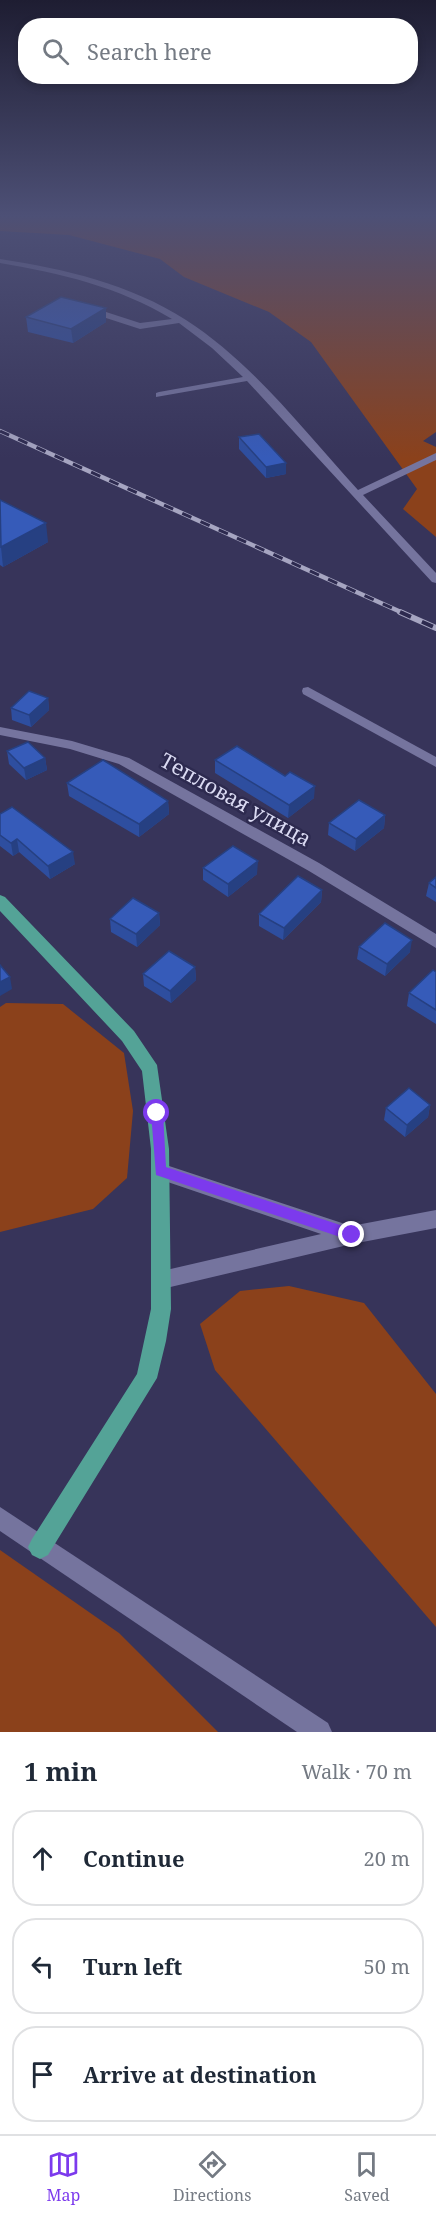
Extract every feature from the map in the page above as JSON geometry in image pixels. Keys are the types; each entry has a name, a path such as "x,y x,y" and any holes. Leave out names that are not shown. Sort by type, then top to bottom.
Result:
{"main road":[{"path":"0,901 128,1036 151,1070 160,1171 162,1280 156,1341 146,1378 40,1547"}],"street":[{"path":"137,297 180,320 229,356 357,494 397,542 436,580"},
{"path":"106,315 140,326 180,320"},
{"path":"159,395 250,378"},
{"path":"357,494 436,456"},
{"path":"308,691 436,763"},
{"name":"Тепловая улица","path":"0,731 72,745 124,761 314,867 436,942"},
{"path":"160,1171 352,1235"},
{"path":"162,1280 352,1235 436,1219"},
{"path":"0,1518 319,1732"}],"shaded area":[{"path":"232,297 436,297 436,432 423,441 436,447 436,537 403,509 417,489 311,342 269,312"},
{"path":"6,1003 63,1004 124,1053 133,1111 127,1178 93,1209 0,1232 0,1007"},
{"path":"289,1286 364,1303 436,1394 436,1627 215,1370 200,1324 240,1291"},
{"path":"0,1550 119,1633 218,1732 0,1732"}],"building":[{"path":"61,297 106,308 71,329 26,317"},
{"path":"259,434 286,463 266,467 239,437"},
{"path":"0,500 46,523 1,547"},
{"path":"29,691 48,698 29,715 11,708"},
{"path":"28,742 45,758 24,768 7,751"},
{"path":"237,746 285,776 290,772 315,786 289,805 215,760"},
{"path":"103,760 168,801 139,824 67,783"},
{"path":"359,800 385,815 356,839 329,823"},
{"path":"12,807 73,852 48,866 17,839 11,843 0,835 0,814"},
{"path":"233,846 258,861 228,884 203,868"},
{"path":"298,876 322,890 284,928 259,914"},
{"path":"436,877 436,888 429,883"},
{"path":"133,898 159,913 136,934 110,919"},
{"path":"385,923 412,940 387,964 359,947"},
{"path":"169,951 195,967 170,991 143,974"},
{"path":"0,965 10,977 0,982"},
{"path":"433,970 436,972 436,1010 409,993"},
{"path":"409,1088 430,1105 407,1125 386,1108"}],"railway":[{"path":"0,431 403,613"},
{"path":"400,612 436,628"}],"route":[{"path":"157,1113 160,1171 352,1235"}]}
